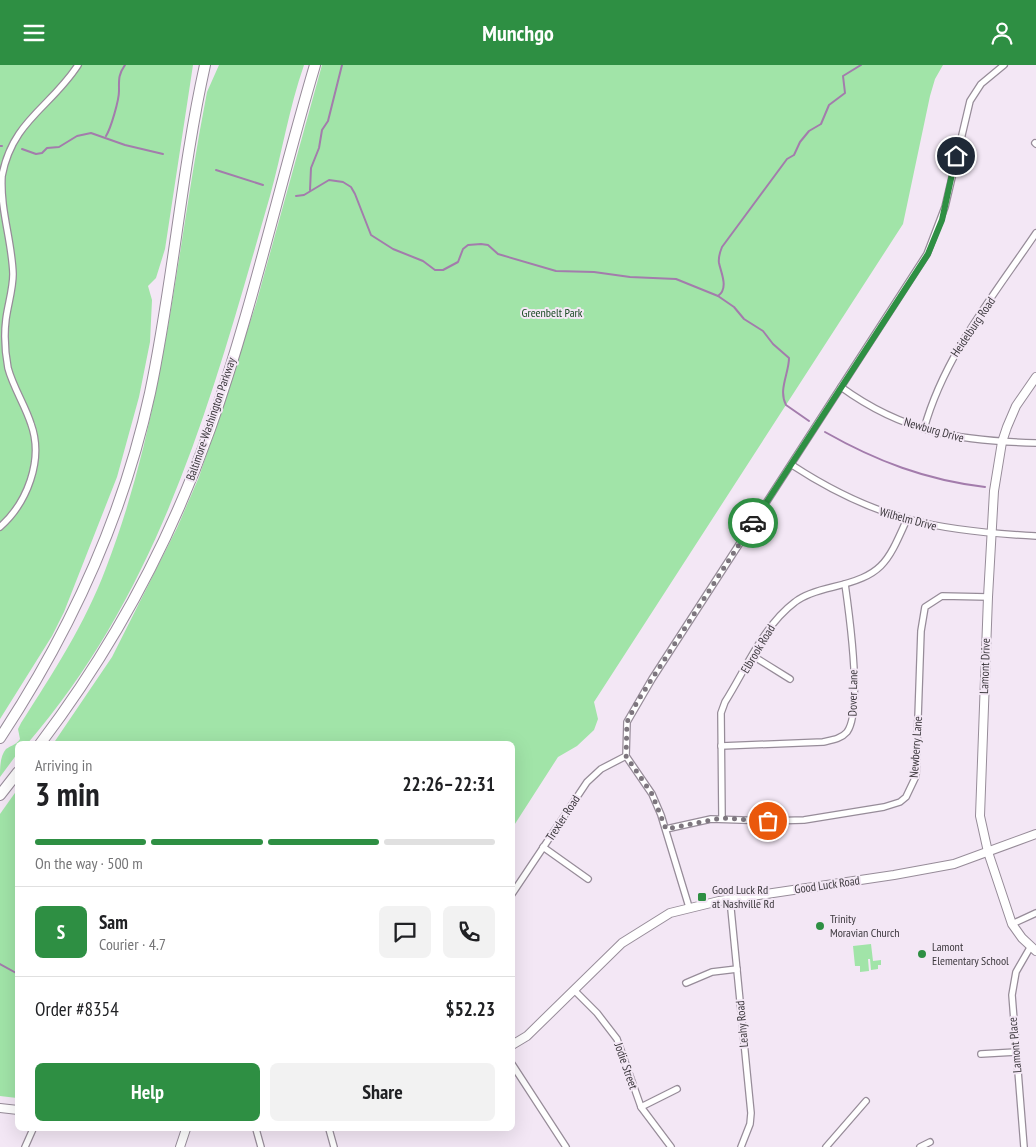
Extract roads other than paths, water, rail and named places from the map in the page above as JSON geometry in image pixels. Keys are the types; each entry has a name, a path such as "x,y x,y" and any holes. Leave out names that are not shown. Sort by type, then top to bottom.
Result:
{"highway":[{"path":"0,738 40,675 77,605 96,563 126,480 140,434 158,353 192,130 205,65"},
{"name":"Baltimore-Washington Parkway","path":"42,741 74,697 119,625 163,543 198,463 235,350 315,65"},
{"path":"0,795 15,777"}],"street":[{"path":"0,527 17,509 24,497 34,470 35,457 32,425 8,369 5,341 13,273 1,201 2,176 12,144 23,127 37,109 69,78 78,65"},
{"path":"688,907 666,829 652,794 626,756 626,730 630,714 931,247 946,207 970,101 981,84 1004,65"},
{"name":"Heidelburg Road","path":"924,429 935,392 948,365 1036,233"},
{"name":"Lamont Drive","path":"1033,949 1012,923 988,852 980,816 994,491 1002,442 1016,407 1036,377"},
{"name":"Newburg Drive","path":"841,387 878,410 924,429 955,437 1002,442 1036,443"},
{"name":"Wilhelm Drive","path":"792,465 851,499 891,516 953,530 1036,536"},
{"name":"Elbrook Road","path":"722,818 720,724 725,702 753,656 778,617 797,600 822,589 869,576 882,565 896,544 907,519"},
{"name":"Dover Lane","path":"721,746 823,742 839,738 847,732 854,714 853,640 845,584"},
{"name":"Newberry Lane","path":"666,829 722,818 768,821 804,820 884,807 900,802 911,789 916,776 921,631 925,607 942,596 988,597"},
{"path":"753,656 790,679"},
{"name":"Trexler Road","path":"515,889 587,782 601,769 626,756"},
{"name":"Good Luck Road","path":"515,1043 527,1036 606,957 634,934 663,917 688,907 730,899 954,864 1036,834"},
{"path":"543,847 588,879"},
{"name":"Leahy Road","path":"730,899 751,1113 750,1124 741,1147"},
{"path":"1012,923 1036,913"},
{"name":"Lamont Place","path":"1024,1147 1016,1053 1013,987 1016,972 1033,949"},
{"path":"686,983 712,972 737,969"},
{"name":"Jodie Street","path":"574,990 606,1022 617,1039 641,1107 671,1147"},
{"path":"981,1054 1016,1053"},
{"path":"515,1069 566,1147"},
{"path":"641,1107 677,1089"},
{"path":"836,1147 828,1145 866,1101"},
{"path":"0,1108 15,1110"},
{"path":"25,1147 32,1131"},
{"path":"180,1147 185,1131"},
{"path":"257,1131 261,1147"},
{"path":"329,1131 334,1147"},
{"path":"920,1147 930,1142"}],"waterway":[{"path":"106,136 119,95 119,78 125,65"},
{"path":"310,190 311,168 319,148 322,130 328,121 342,65"},
{"path":"296,196 304,195 329,180 343,182 351,187 355,194 371,235 393,249 423,261 435,270 443,270 458,262 463,249 468,245 481,244 488,245 498,254 556,271 594,272 630,277 676,279 718,296 724,285 719,261 722,247 787,159 794,155 800,142 809,131 821,124 829,105 845,93 843,76 861,65"},
{"path":"22,149 36,154 42,153 47,148 59,147 77,136 91,133 125,145 163,154"},
{"path":"216,170 263,185"},
{"path":"718,296 734,307 744,319 763,331 773,344 789,358 783,387 784,399 786,405 809,421"},
{"path":"825,432 863,452 902,468 942,480 985,487"},
{"path":"0,964 15,972"}],"place":[{"name":"Good Luck Rd at Nashville Rd","path":"702,897"},
{"name":"Trinity Moravian Church","path":"820,926"},
{"name":"Lamont Elementary School","path":"922,954"}],"park label":[{"name":"Greenbelt Park","path":"552,313"}]}
